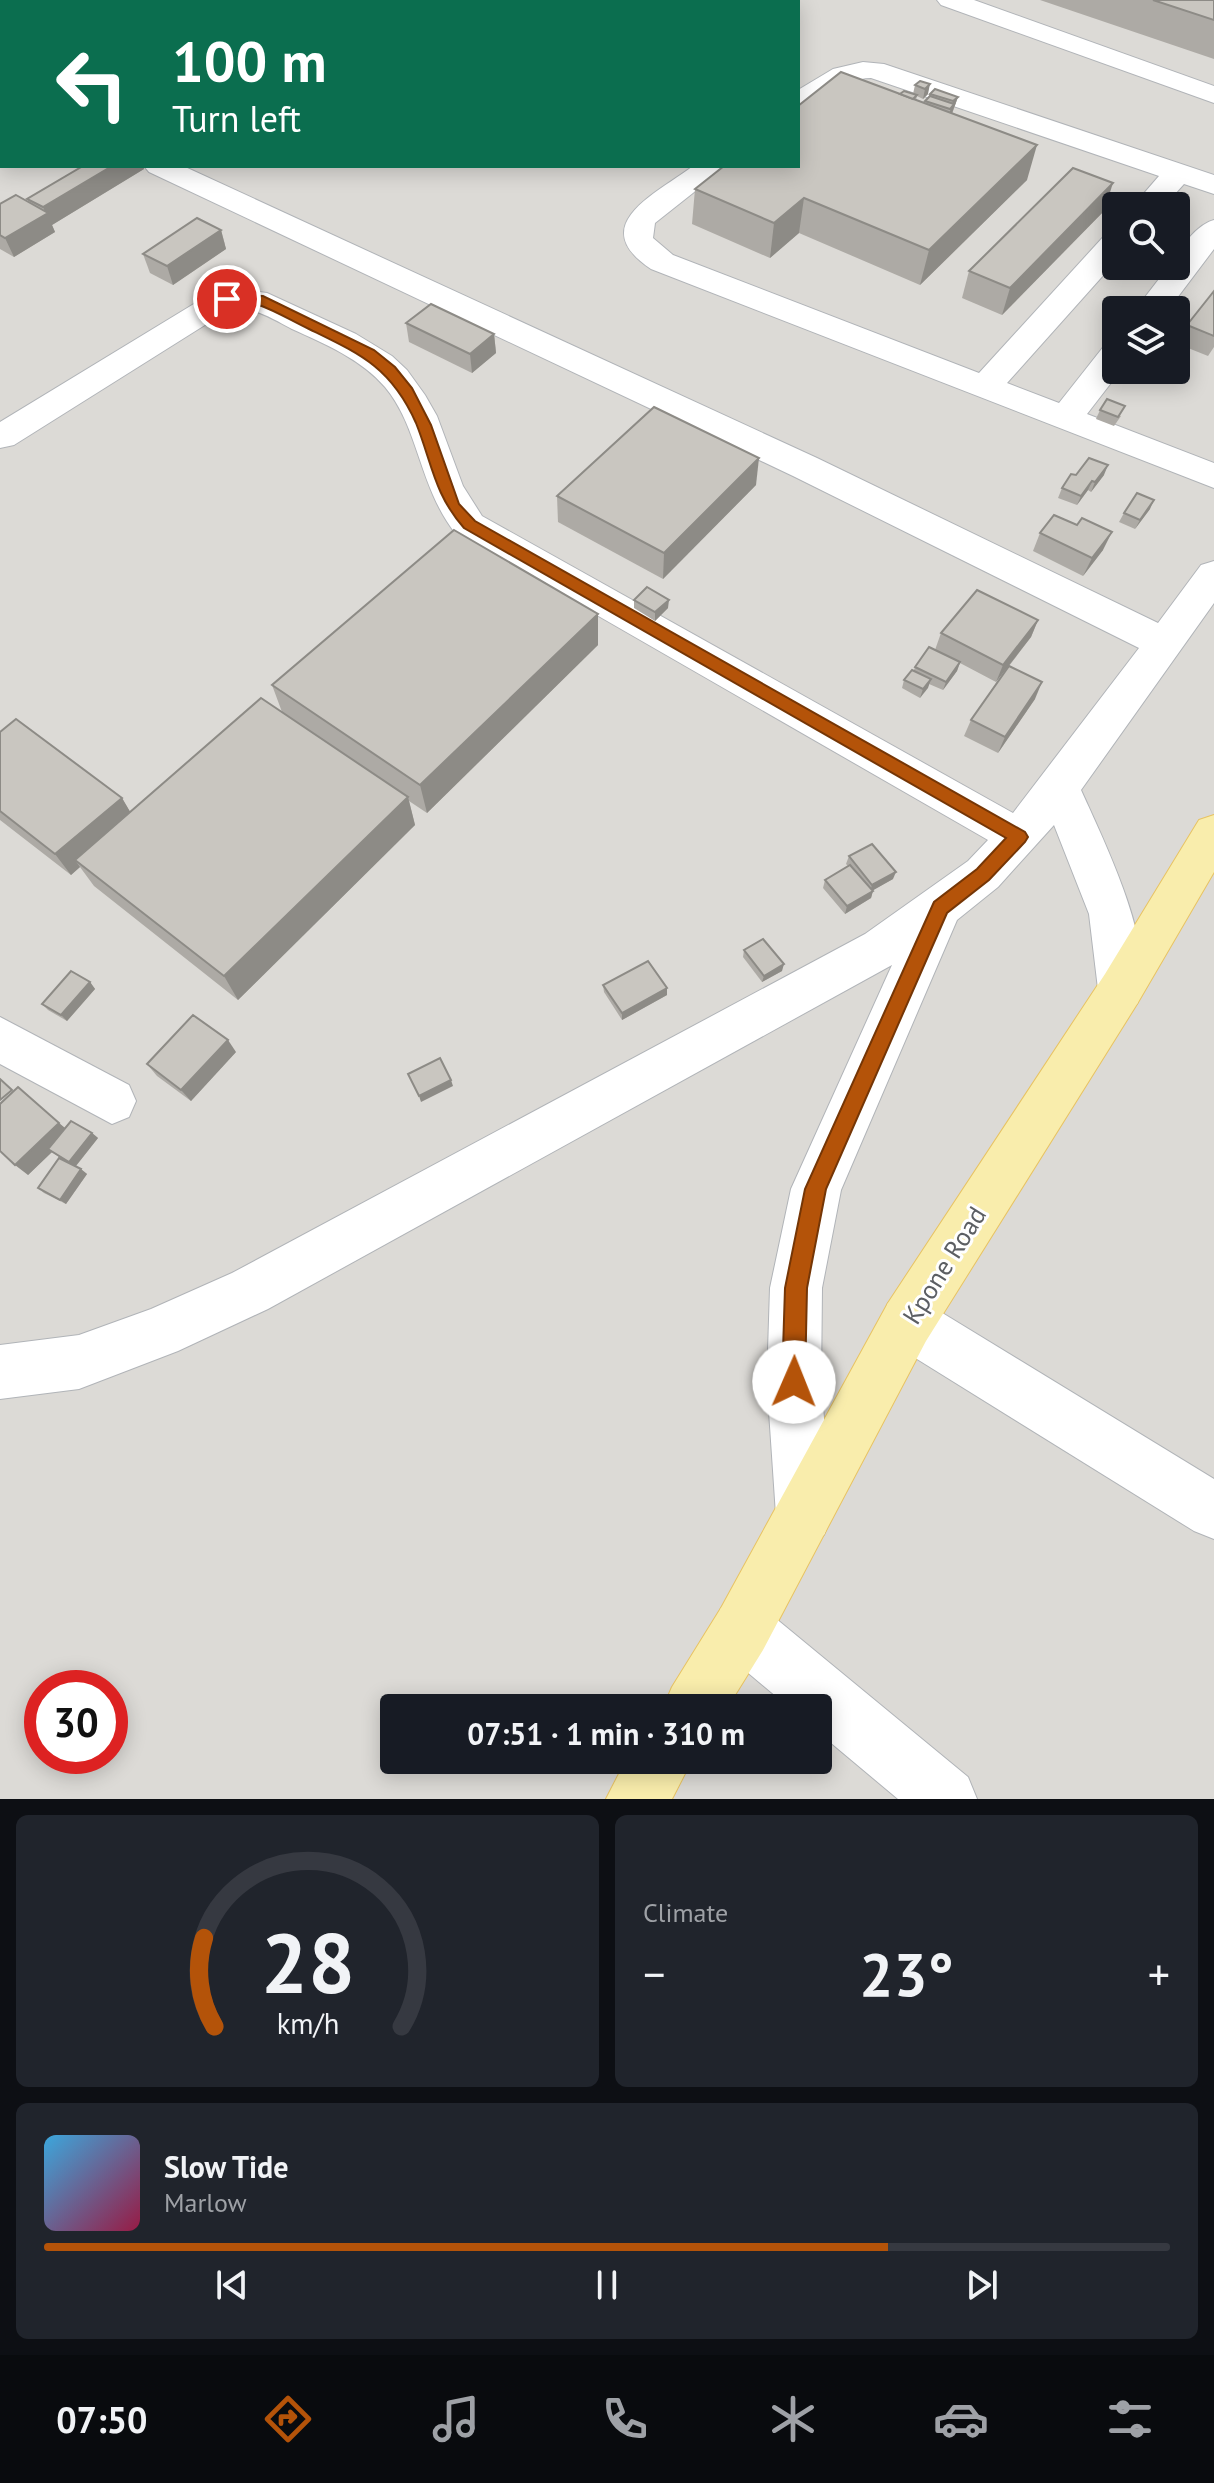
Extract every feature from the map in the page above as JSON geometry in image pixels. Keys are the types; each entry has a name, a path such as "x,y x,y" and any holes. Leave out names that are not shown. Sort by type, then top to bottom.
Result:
{"main road":[{"name":"Kpone Road","path":"702,1694 742,1629 907,1322 1121,989 1214,833"},
{"path":"637,1799 652,1774"}],"street":[{"path":"950,0 1214,95"},
{"path":"800,102 828,81 856,68 874,70 1214,185"},
{"path":"163,168 805,467 1164,643"},
{"path":"709,168 642,218 636,228 643,250 662,262 1204,472 1214,436"},
{"path":"1161,192 1177,174"},
{"path":"1162,296 1214,229"},
{"path":"985,387 1102,257"},
{"path":"2,437 213,306 227,299 258,299 370,353 390,370 405,388 423,425 453,507 469,525 1019,837"},
{"path":"1066,418 1102,372"},
{"path":"0,1372 79,1362 159,1332 250,1291 881,948 983,874 1019,837 1059,788 1214,575"},
{"path":"1059,788 1093,864 1111,914 1121,989"},
{"path":"804,1515 794,1382 796,1288 816,1189 940,907"},
{"path":"0,1039 112,1101"},
{"path":"907,1322 1214,1511"},
{"path":"742,1629 946,1799"}],"shaded area":[{"path":"800,0 1214,0 1214,1799 0,1799 0,168 800,168"}],"building":[{"path":"1153,0 1214,0 1214,20"},
{"path":"841,72 1037,145 929,250 804,198 774,223 695,189 721,168 800,168 800,104"},
{"path":"920,81 930,84 925,89 915,85"},
{"path":"935,89 958,97 953,101 930,94"},
{"path":"904,91 917,95 913,99 900,94"},
{"path":"930,96 954,104 950,109 925,101"},
{"path":"80,168 109,168 43,207 27,199"},
{"path":"1073,168 1113,183 1010,288 969,271"},
{"path":"16,195 48,213 5,238 0,235 0,204"},
{"path":"197,218 221,230 167,266 143,254"},
{"path":"1214,291 1214,336 1190,326 1190,321"},
{"path":"431,304 494,334 470,354 406,323"},
{"path":"1107,399 1125,406 1118,417 1100,410"},
{"path":"654,407 759,458 664,553 557,496"},
{"path":"1089,458 1108,465 1095,482 1092,481 1081,496 1062,488 1071,474 1076,475"},
{"path":"1137,493 1154,500 1140,520 1124,513"},
{"path":"1054,515 1077,525 1082,518 1112,532 1092,558 1040,533"},
{"path":"454,530 598,614 420,785 272,685"},
{"path":"647,587 669,600 655,612 634,600"},
{"path":"977,590 1038,620 1003,665 941,633"},
{"path":"929,647 960,662 946,682 915,667"},
{"path":"1009,666 1042,682 1005,737 971,720"},
{"path":"912,670 931,679 923,689 904,680"},
{"path":"261,698 408,797 224,976 75,860"},
{"path":"16,719 122,798 55,854 0,811 0,732"},
{"path":"872,844 896,872 872,885 849,856"},
{"path":"850,865 873,891 847,906 825,880"},
{"path":"763,939 784,964 764,976 744,950"},
{"path":"648,961 667,988 622,1013 603,985"},
{"path":"71,971 90,982 61,1015 42,1004"},
{"path":"193,1015 228,1040 181,1090 147,1064"},
{"path":"440,1058 451,1080 419,1096 408,1074"},
{"path":"0,1079 12,1090 0,1100"},
{"path":"18,1087 59,1123 15,1165 0,1151 0,1104"},
{"path":"71,1121 92,1133 69,1162 48,1149"},
{"path":"59,1158 81,1169 60,1200 38,1188"}],"route":[{"path":"227,299 258,299 370,353 390,370 405,388 423,425 453,507 469,525 1019,837 983,874 940,907 816,1189 796,1288 794,1382"}]}
